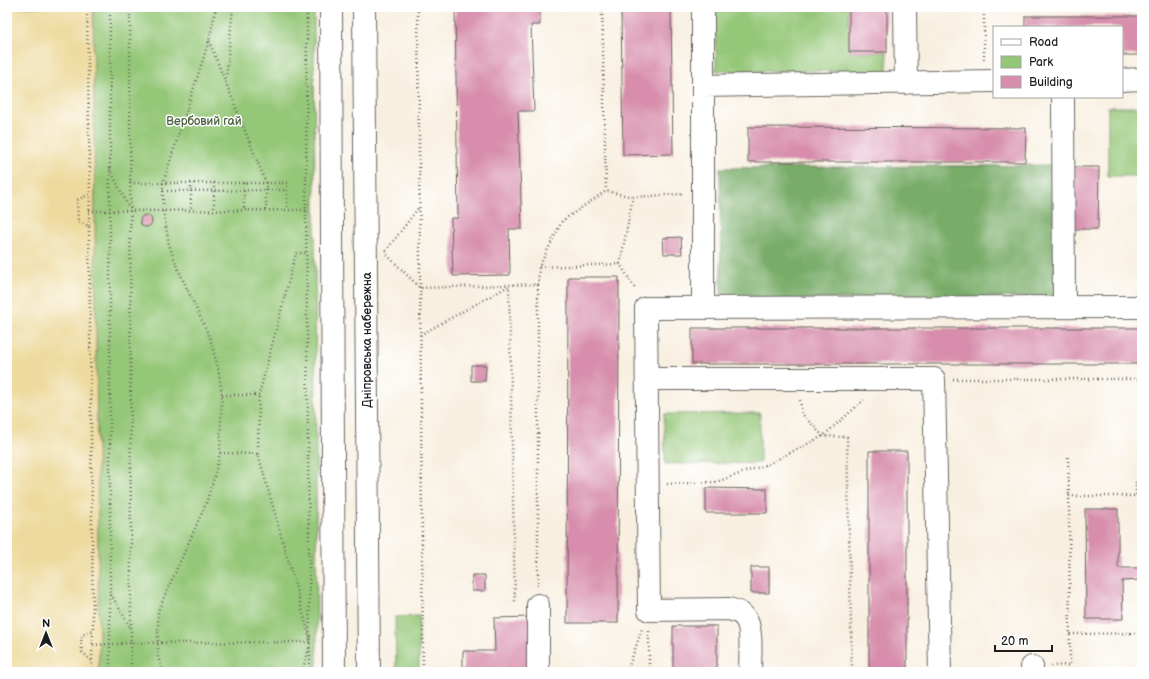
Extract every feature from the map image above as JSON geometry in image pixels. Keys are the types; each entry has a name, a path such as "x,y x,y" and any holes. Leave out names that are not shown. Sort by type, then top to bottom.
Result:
{"main road":[{"path":"332,7 334,672"},
{"name":"Дніпровська набережна","path":"364,7 369,672"},
{"path":"703,7 703,308"},
{"path":"905,7 906,83"},
{"path":"1123,80 1142,79"},
{"path":"703,86 989,81"},
{"path":"1063,98 1064,308"},
{"path":"750,672 750,630 747,619 740,612 729,609 649,610 646,308 1142,308"},
{"path":"647,379 934,379 940,672"},
{"path":"538,605 538,672"}],"path":[{"path":"87,7 90,194 92,672"},
{"path":"110,7 110,672"},
{"path":"130,7 132,672"},
{"path":"164,672 158,658 158,611 205,506 220,453 222,395 218,368 210,338 177,267 169,244 162,210 162,183 209,41 216,7"},
{"path":"226,78 233,7"},
{"path":"307,7 306,210 311,642 310,672"},
{"path":"418,7 423,672"},
{"path":"602,7 606,191"},
{"path":"984,7 989,81"},
{"path":"209,41 226,78 266,183 266,210"},
{"path":"110,168 130,210"},
{"path":"130,183 287,183 287,210"},
{"path":"190,183 190,210"},
{"path":"214,183 214,210"},
{"path":"244,183 244,210"},
{"path":"163,191 287,190"},
{"path":"538,605 539,267 562,221 606,191 633,197 703,192"},
{"path":"89,226 78,222 77,200 90,194"},
{"path":"633,197 620,264 646,308"},
{"path":"419,206 385,252 420,288 538,284"},
{"path":"90,211 306,210"},
{"path":"302,672 311,642 258,454 259,395 296,253 307,253"},
{"path":"539,267 620,264"},
{"path":"420,335 509,286"},
{"path":"509,286 515,605"},
{"path":"796,379 802,414 823,436 847,437 852,672"},
{"path":"648,485 716,482 768,464 823,436 888,379"},
{"path":"934,379 1142,379"},
{"path":"222,395 259,395"},
{"path":"220,453 258,454"},
{"path":"1032,669 1070,666 1068,457"},
{"path":"1069,496 1136,496 1136,482 1142,482"},
{"path":"110,593 131,630"},
{"path":"627,672 649,610"},
{"path":"649,610 649,672"},
{"path":"92,661 82,652 81,636 93,628"},
{"path":"1070,634 1142,633"},
{"path":"92,645 131,643 311,642"}],"green space":[{"name":"Вербовий гай","path":"93,7 314,7 317,672 99,672"},
{"path":"716,7 849,7 849,52 887,52 887,71 716,71"},
{"path":"1108,107 1142,107 1142,176 1108,176"},
{"path":"1054,165 1055,297 721,300 720,168"},
{"path":"760,413 760,463 665,464 664,414"},
{"path":"419,616 419,672 396,672 395,617"}],"sand":[{"path":"7,7 93,7 99,672 7,672"}],"building":[{"path":"455,7 540,7 540,25 531,25 534,111 518,111 522,229 509,229 510,275 453,276 451,218 458,218"},
{"path":"621,7 671,7 673,154 623,155"},
{"path":"849,7 887,7 887,52 849,52"},
{"path":"1025,16 1142,16 1142,55 1123,55 1123,26 1025,26"},
{"path":"748,127 1026,128 1025,162 748,162"},
{"path":"1074,167 1099,167 1098,229 1074,229"},
{"path":"144,215 148,215 152,221 148,227 144,227 140,223 140,219"},
{"path":"681,237 682,254 664,254 663,238"},
{"path":"568,277 619,277 618,623 567,623"},
{"path":"692,328 1142,328 1142,364 692,364"},
{"path":"471,365 486,365 485,381 471,381"},
{"path":"869,451 907,451 907,672 869,672"},
{"path":"706,488 767,489 767,513 706,513"},
{"path":"1085,509 1118,509 1118,568 1142,568 1142,580 1122,581 1123,619 1086,619"},
{"path":"751,567 769,567 769,593 751,593"},
{"path":"472,575 485,575 485,591 472,591"},
{"path":"532,617 532,672 463,672 463,651 495,651 494,618"},
{"path":"673,626 717,626 717,672 673,672"}]}
